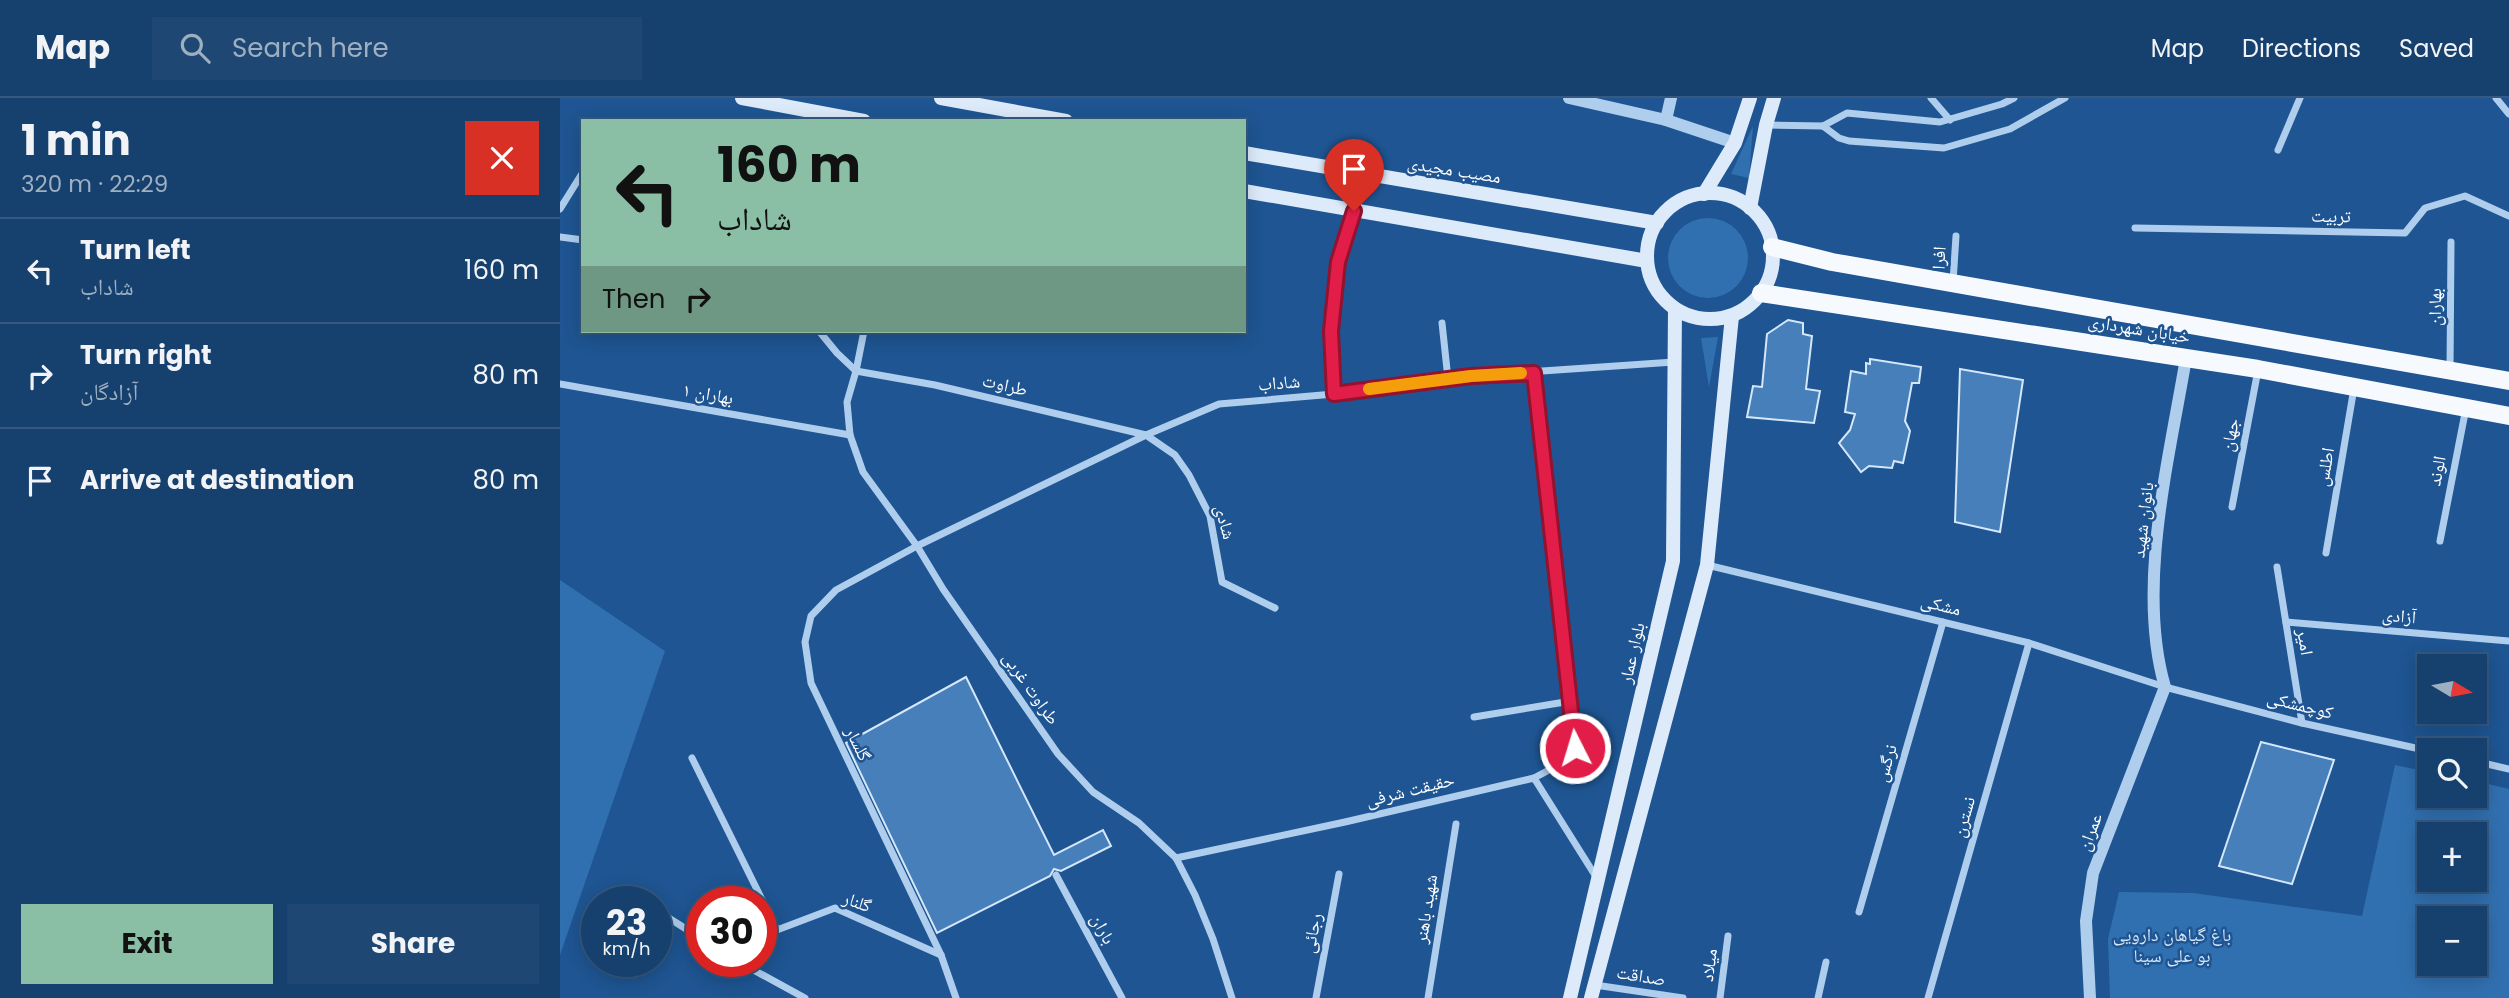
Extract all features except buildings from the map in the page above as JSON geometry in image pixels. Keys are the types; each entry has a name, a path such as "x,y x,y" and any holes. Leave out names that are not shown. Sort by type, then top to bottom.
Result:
{"main road":[{"path":"742,98 853,119"},
{"path":"941,98 1055,119"},
{"path":"1704,194 1735,143 1750,98"},
{"path":"1750,208 1774,98"},
{"name":"مصیب مجیدی","path":"1246,153 1657,223"},
{"path":"1246,191 1647,261"},
{"path":"1704,194 1728,197 1750,208 1765,226 1772,247 1773,263 1769,279 1761,293 1749,306 1732,316 1713,320 1693,317 1675,309 1661,296 1651,280 1647,261 1649,241 1657,223 1669,209 1685,199 1704,194"},
{"name":"خیابان شهرداری","path":"1772,247 1832,262 2509,382"},
{"name":"خیابان شهرداری","path":"1761,293 2258,369 2509,416"},
{"name":"بلوار عمار","path":"1570,998 1673,561 1675,309"},
{"path":"1593,991 1707,565 1732,316"}],"street":[{"path":"1569,98 1666,120 1735,143"},
{"path":"1666,120 1671,98"},
{"path":"1931,98 1950,120"},
{"path":"1766,125 1823,125 1847,113 1940,122 2014,98"},
{"path":"1823,125 1839,138 1849,141 1944,148 2010,129 2065,98"},
{"path":"2278,150 2300,98"},
{"path":"2496,98 2509,114"},
{"path":"560,209 581,175"},
{"name":"تربیت","path":"2135,228 2405,233 2425,208 2465,196 2509,216"},
{"path":"1334,394 1331,331 1338,262 1354,211"},
{"name":"افرا","path":"1953,283 1956,236"},
{"path":"560,237 581,240"},
{"name":"بهاران","path":"2451,242 2451,371"},
{"path":"1442,323 1447,379"},
{"path":"821,333 836,353 856,371"},
{"name":"طراوت غربی","path":"863,333 847,402 850,435 863,472 917,546 943,589 1058,754 1093,792 1139,823 1175,858 1209,928 1231,998"},
{"name":"بانوان شهید","path":"2165,687 2157,659 2155,563 2186,358"},
{"name":"شاداب","path":"917,546 1146,435 1219,404 1334,394 1447,379 1675,362"},
{"name":"جهان","path":"2232,508 2258,369"},
{"name":"طراوت","path":"856,371 935,385 1146,435"},
{"name":"حقیقت شرفی","path":"1175,858 1534,778 1569,760 1575,748 1571,701 1534,373"},
{"name":"بهاران ۱","path":"560,384 850,435"},
{"name":"اطلس","path":"2326,553 2354,387"},
{"name":"الوند","path":"2440,541 2466,408"},
{"name":"شادی","path":"1146,435 1175,455 1189,475 1210,516 1222,582 1275,608"},
{"name":"گلسار","path":"917,546 836,590 811,616 805,642 811,683 941,955 956,998"},
{"name":"مشکی","path":"1707,565 2029,643 2165,687"},
{"name":"امیر","path":"2277,567 2302,723"},
{"name":"نرگس","path":"1859,912 1943,622"},
{"name":"آزادی","path":"2286,622 2509,641"},
{"name":"نسترن","path":"1928,998 2029,643"},
{"name":"کوچمشکی","path":"2165,687 2302,723 2417,748"},
{"name":"عمران","path":"2090,998 2086,920 2093,873 2165,687"},
{"path":"1474,717 1571,701"},
{"path":"692,758 755,886"},
{"path":"2487,764 2509,769"},
{"path":"1534,778 1598,881"},
{"name":"شهید باهنر","path":"1428,998 1456,824"},
{"name":"رجائی","path":"1316,998 1339,874"},
{"name":"باران","path":"1056,875 1122,998"},
{"name":"گلنار","path":"777,930 835,908 941,955"},
{"name":"میلاد","path":"1720,998 1728,936"},
{"path":"1818,998 1826,962"},
{"path":"766,977 805,998"},
{"name":"صداقت","path":"1593,991 1683,998"}],"green space":[{"path":"1753,126 1749,178 1731,174"},
{"path":"1708,218 1723,221 1736,230 1745,243 1748,258 1745,273 1736,286 1723,295 1708,298 1693,295 1680,286 1671,273 1668,258 1671,243 1680,230 1693,221"},
{"path":"1718,337 1709,387 1701,338"},
{"path":"560,580 665,651 584,886 581,886 581,894 560,955"},
{"name":"باغ گیاهان دارویی بو علی سینا","path":"2395,765 2417,770 2417,808 2487,808 2487,784 2509,789 2509,998 2110,998 2108,939 2119,892 2193,893 2362,916"}],"slow traffic":[{"path":"1369,389 1471,376 1521,373"}],"route":[{"path":"1354,211 1338,262 1331,331 1334,394 1471,376 1534,373 1575,748"}]}
